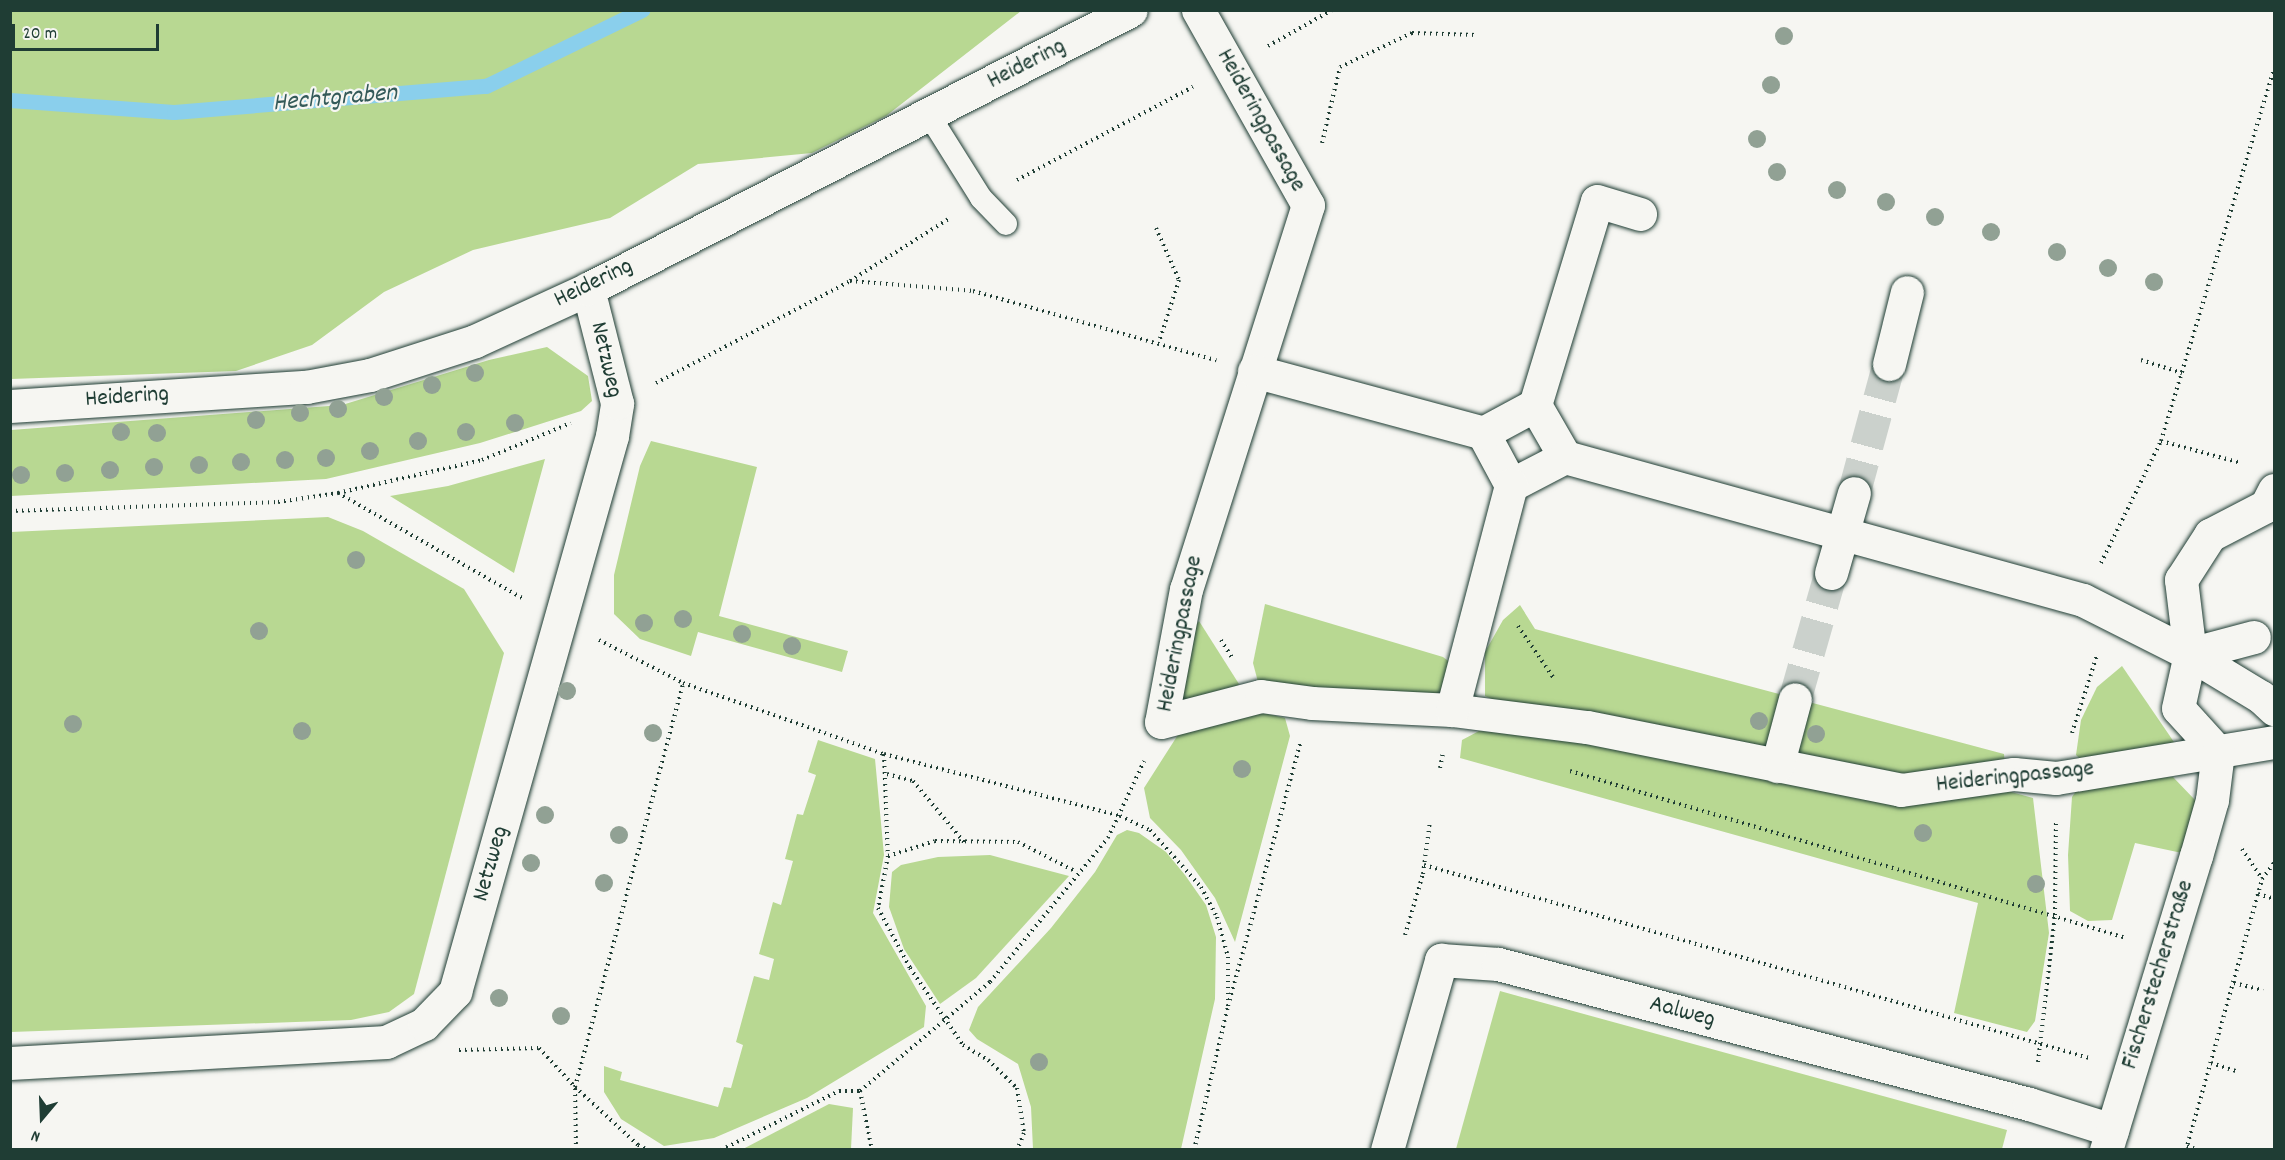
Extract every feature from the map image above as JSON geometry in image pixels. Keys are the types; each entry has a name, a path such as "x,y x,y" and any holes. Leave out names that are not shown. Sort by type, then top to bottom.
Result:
{"street":[{"name":"Heidering","path":"10,406 306,387 370,375 475,341 588,289 1131,10"},
{"name":"Heideringpassage","path":"1198,10 1308,205 1186,589 1161,722 1261,696 1312,703 1452,710 1587,727 1901,790 2014,774 2056,778 2274,742"},
{"path":"1254,371 1483,433 1535,405 1597,201 1640,214"},
{"name":"Netzweg","path":"10,1063 387,1042 424,1024 455,992 563,621 612,436 616,403 588,289"},
{"path":"1889,364 1907,292"},
{"path":"1535,405 1565,457"},
{"path":"1452,710 1511,485 1483,433"},
{"path":"1511,485 1565,457 2083,600 2190,654 2261,696 2274,709"},
{"path":"2218,752 2178,708 2190,654 2181,580 2210,535 2266,506 2274,490"},
{"path":"1831,573 1854,493"},
{"path":"2190,654 2254,637"},
{"path":"1777,766 1795,699"},
{"name":"Fischerstecherstraße","path":"2109,1140 2212,800 2218,752"},
{"name":"Aalweg","path":"1387,1149 1441,960 1497,964 2029,1104 2109,1140"}],"lane":[{"path":"929,115 981,198 1006,224"}],"path":[{"path":"10,511 278,502 338,493 482,460 616,403 850,281 981,198 1231,68 1332,10"},
{"path":"1308,205 1340,67 1412,33 1477,35"},
{"path":"2029,1104 2042,1045 2055,915 2056,778 2098,660 2083,600 2161,441 2274,70"},
{"path":"1156,228 1179,280 1159,342"},
{"path":"850,281 973,291 1159,342 1254,371"},
{"path":"2141,360 2182,373"},
{"path":"2161,441 2252,465"},
{"path":"338,493 563,621 683,683 884,754 1120,816 1150,830 1201,888 1217,917 1228,957 1228,1006"},
{"path":"1487,581 1587,727"},
{"path":"576,1149 575,1087 683,683"},
{"path":"1194,1149 1228,1006 1312,703"},
{"path":"721,1149 839,1091 860,1091 990,982 1077,872 1108,838 1161,722"},
{"path":"884,754 887,774 888,856 878,908 910,968 963,1045 988,1060 1017,1089 1024,1133 1017,1149"},
{"path":"1558,767 2055,915 2166,952"},
{"path":"887,774 913,781 965,843"},
{"path":"1430,821 1424,865 2130,1069"},
{"path":"888,856 935,841 1018,842 1077,872"},
{"path":"2198,1149 2186,1148 2262,879 2274,863"},
{"path":"2258,894 2274,899"},
{"path":"2234,983 2263,990"},
{"path":"424,1024 444,1051 538,1048 575,1087 639,1145 648,1149"},
{"path":"2211,1063 2240,1072"},
{"path":"860,1091 872,1149"}],"green space":[{"path":"10,11 1021,11 886,116 812,153 698,164 610,218 473,250 384,292 312,345 236,371 11,379"},
{"path":"547,347 588,376 592,401 581,411 480,443 326,479 11,496 11,430 342,405 489,360"},
{"path":"651,441 757,467 719,616 848,651 842,672 698,632 691,656 640,639 614,614 614,575 640,466"},
{"path":"545,459 514,573 390,496 448,486"},
{"path":"328,517 363,531 464,589 504,653 414,994 389,1012 351,1020 11,1032 11,532"},
{"path":"1265,604 1443,657 1451,663 1448,688 1426,699 1258,682 1253,663"},
{"path":"1520,605 1535,629 2004,754 2005,767 1910,779 1502,704 1485,696 1485,652 1503,620"},
{"path":"1199,621 1239,684 1230,697 1180,705 1183,643"},
{"path":"2122,666 2176,745 2090,768 2076,755 2081,720 2097,687"},
{"path":"1263,713 1285,718 1290,736 1235,942 1215,898 1181,850 1150,818 1144,788 1181,730"},
{"path":"1479,731 1563,736 2004,790 2033,798 2049,933 2035,1021 2027,1032 1954,1013 1978,903 1460,758 1462,740"},
{"path":"818,740 875,759 884,855 873,913 926,1006 924,1027 807,1098 714,1138 664,1146 621,1119 604,1092 604,1066 622,1072 620,1080 718,1107 724,1087 731,1088 743,1045 736,1042 754,976 769,980 774,959 759,954 773,902 781,905 793,861 785,859 797,814 803,815 816,775 808,772"},
{"path":"2173,777 2195,800 2196,856 2135,843 2112,920 2088,921 2070,911 2068,855 2072,797 2083,781"},
{"path":"1127,830 1139,833 1166,852 1206,905 1216,937 1215,999 1181,1149 1033,1149 1031,1107 1018,1064 977,1039 969,1030 978,1007 1051,928 1095,872 1117,835"},
{"path":"990,855 1069,876 976,978 940,1004 904,949 889,907 892,872 901,865 938,857"},
{"path":"1500,991 2007,1130 2002,1149 1456,1149"},
{"path":"829,1104 853,1108 851,1149 743,1149"}],"waterway":[{"name":"Hechtgraben","path":"10,100 174,112 486,86 642,10"}],"tunnel":[{"path":"1854,493 1889,364"},
{"path":"1795,699 1831,573"}]}
